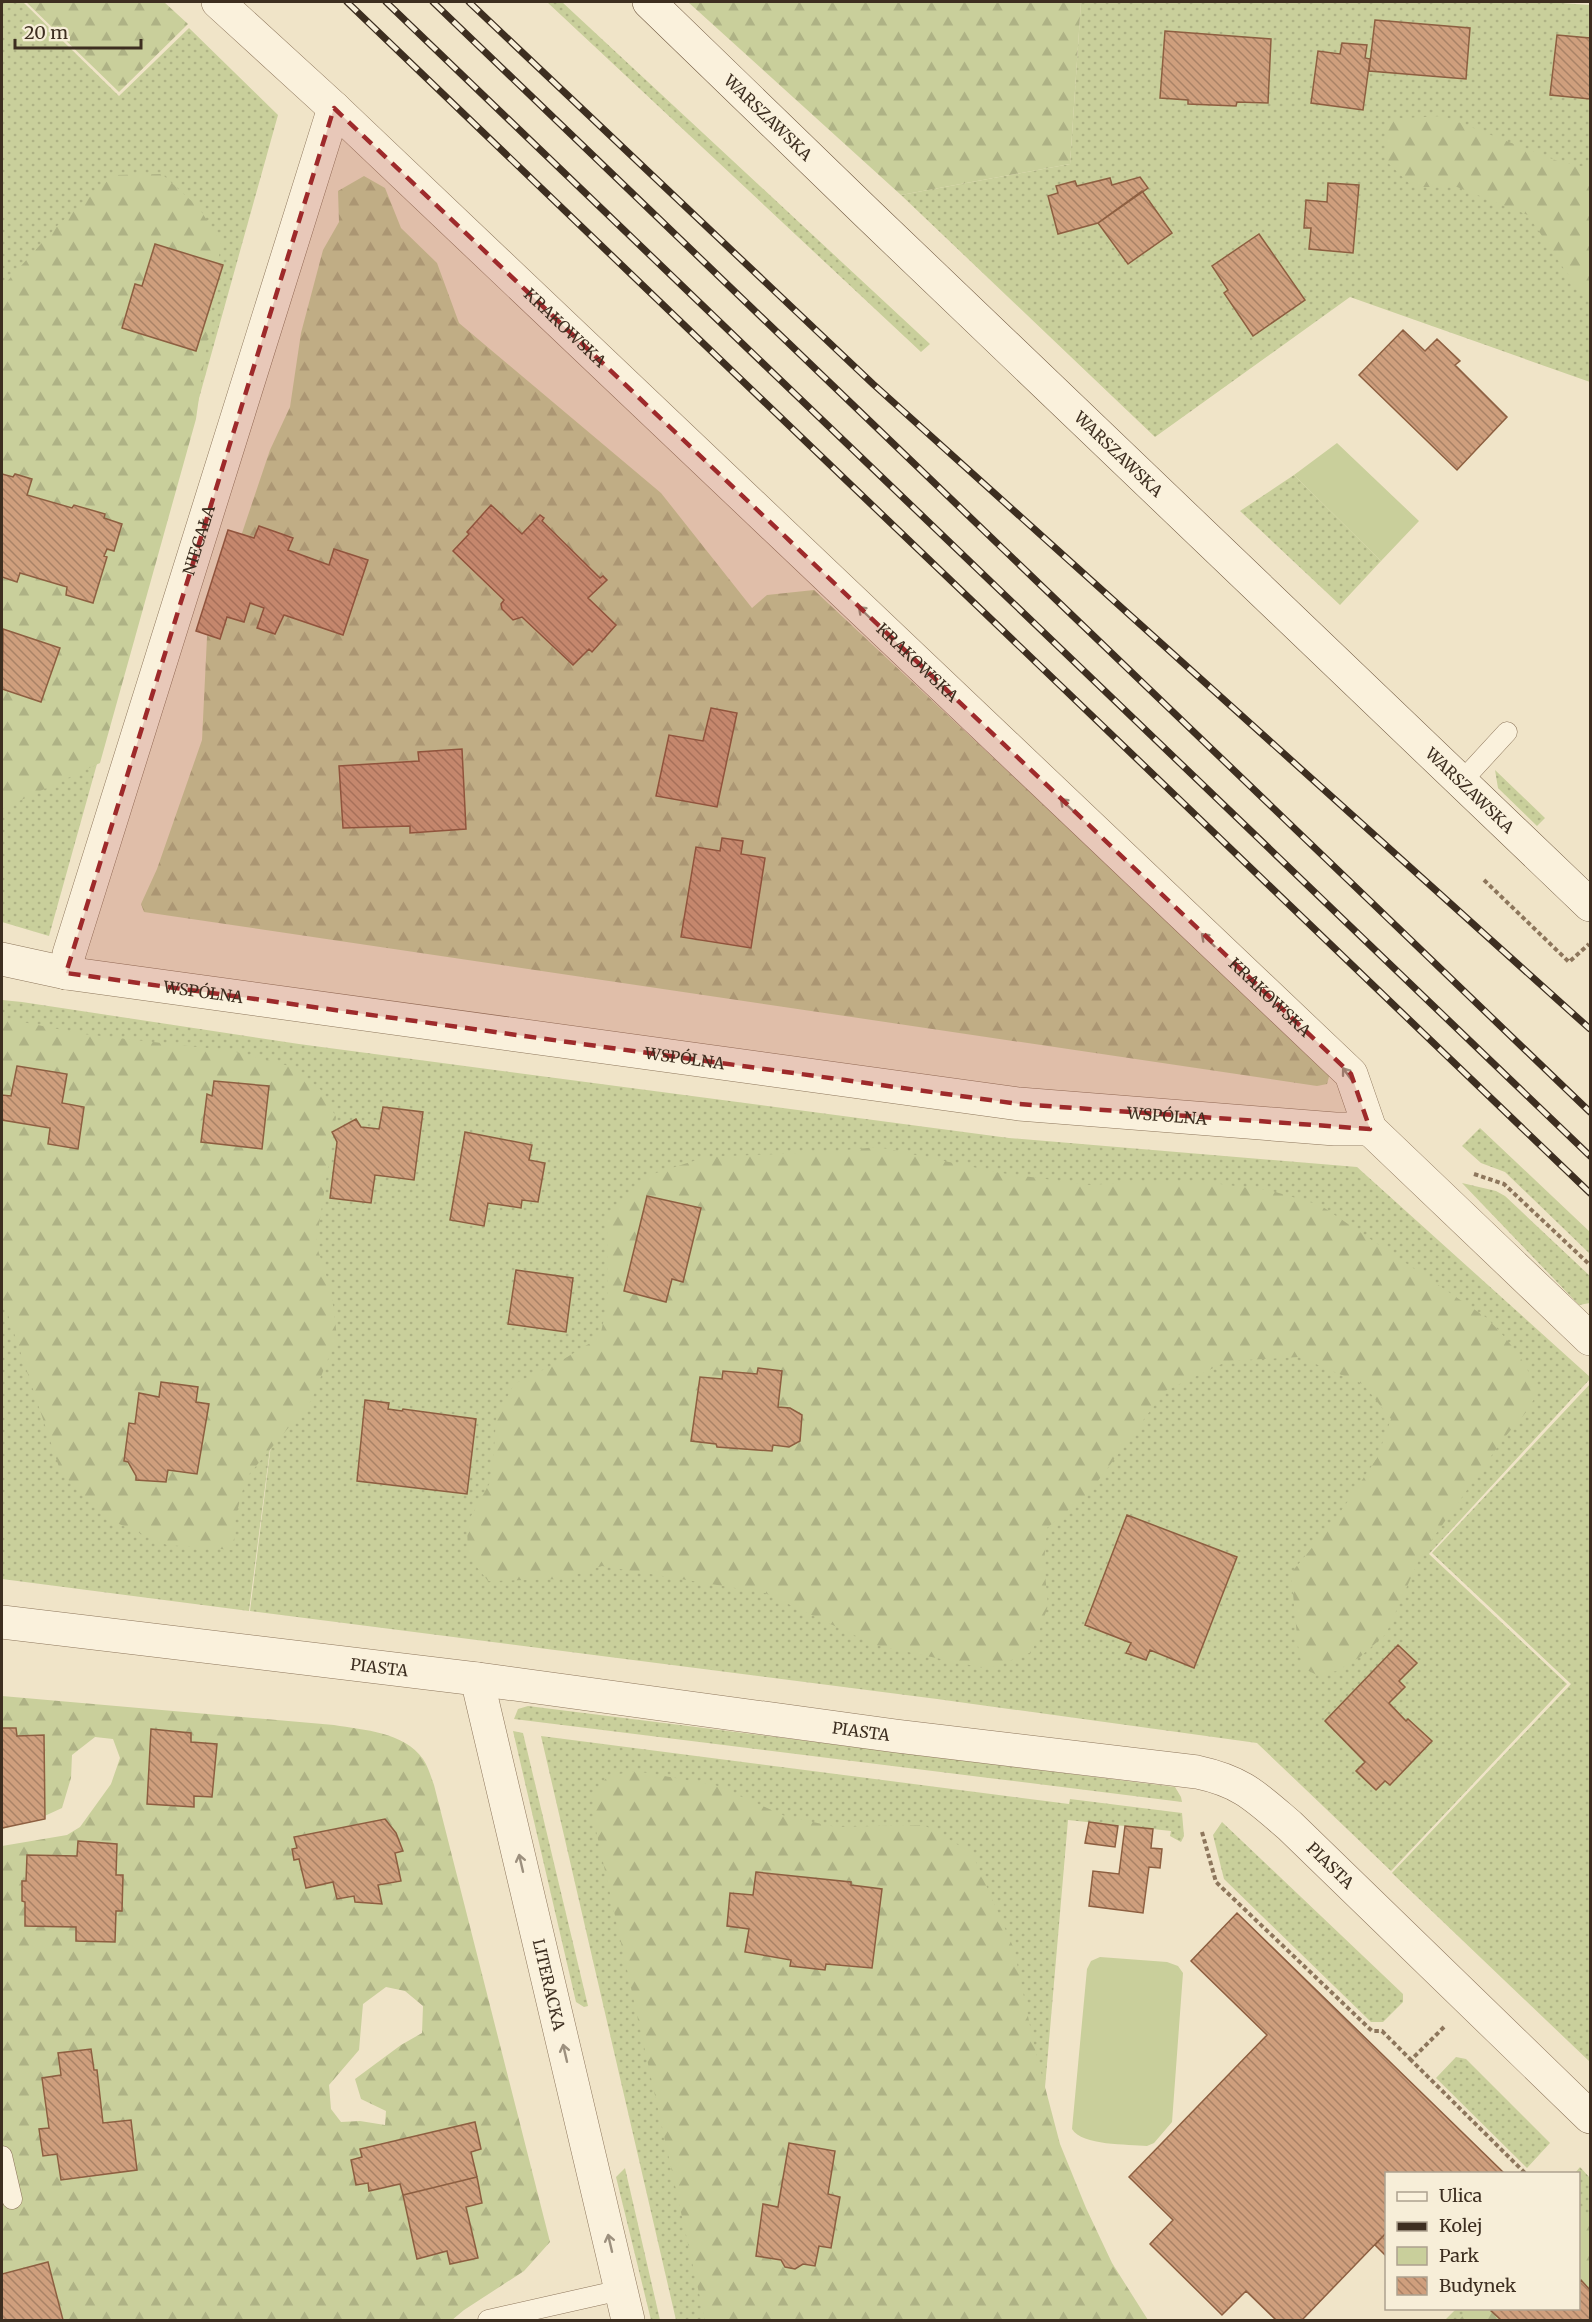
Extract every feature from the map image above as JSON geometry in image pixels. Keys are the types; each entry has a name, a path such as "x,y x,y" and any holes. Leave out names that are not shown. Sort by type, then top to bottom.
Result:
{"street":[{"name":"KRAKOWSKA","path":"218,2 334,108 1351,1074 1370,1129 1590,1339"},
{"name":"WARSZAWSKA","path":"649,2 859,206 1590,904"},
{"name":"NIECAŁA","path":"66,973 69,954 334,108"},
{"name":"WSPÓLNA","path":"2,960 66,973 1019,1104 1335,1129 1370,1129"},
{"name":"PIASTA","path":"2,1622 477,1679 896,1736 1197,1772 1235,1782 1290,1826 1590,2117"},
{"name":"LITERACKA","path":"477,1679 624,2305"}],"lane":[{"path":"1462,781 1508,732"},
{"path":"2,2156 12,2199"},
{"name":"LITERACKA","path":"488,2320 624,2305"}],"path":[{"path":"1484,880 1569,963 1588,943 1590,946"},
{"path":"1472,1173 1504,1184 1590,1265"},
{"path":"1202,1832 1216,1882 1372,2031 1382,2031 1524,2172"},
{"path":"1411,2060 1446,2024"}],"highlighted area":[{"path":"334,108 1351,1074 1370,1129 1019,1104 66,973"}],"green space":[{"path":"2,2 23,2 119,96 189,28 278,115 49,936 2,922"},
{"path":"26,2 164,2 188,24 119,92"},
{"path":"547,2 562,2 930,344 921,352"},
{"path":"688,2 1081,2 1070,164 901,195"},
{"path":"1081,2 1546,2 1590,5 1590,382 1350,297 1155,437 901,195 1070,164"},
{"path":"1443,116 1560,162 1590,168 1590,301 1564,269 1528,215 1457,187 1413,187 1385,160 1387,119"},
{"path":"162,174 199,208 221,242 196,419 100,763 2,809 2,287 58,225 114,175"},
{"path":"364,176 385,188 401,228 437,263 459,323 661,493 752,608 767,595 814,590 1330,1073 1327,1084 1317,1086 144,912 141,904 157,869 202,740 207,637 270,450 290,407 301,333 323,250 339,222 338,191"},
{"path":"1337,443 1419,521 1381,561 1294,475"},
{"path":"1294,475 1381,561 1340,605 1240,511"},
{"path":"1495,770 1545,818 1537,826 1498,788"},
{"path":"2,1000 299,1044 1009,1138 1357,1167 1590,1377 1429,1554 1567,1684 1391,1871 1257,1743 937,1699 250,1611 289,1302 249,1611 2,1579"},
{"path":"2,1018 83,1034 232,1051 293,1067 321,1090 336,1117 316,1244 331,1290 337,1337 311,1401 246,1478 235,1519 234,1550 167,1545 110,1520 61,1473 2,1297"},
{"path":"1480,1128 1590,1232 1590,1254 1505,1172 1481,1163 1462,1146"},
{"path":"878,1147 1001,1173 1090,1185 1147,1181 1213,1183 1272,1191 1320,1205 1487,1318 1523,1362 1537,1394 1527,1411 1504,1438 1421,1555 1386,1634 1360,1657 1337,1671 1317,1675 1303,1668 1298,1646 1291,1573 1335,1520 1377,1458 1391,1419 1363,1384 1299,1357 1228,1361 1165,1391 1089,1493 1047,1528 1044,1563 1048,1606 1032,1652 988,1669 875,1645 765,1593 602,1566 562,1579 488,1581 468,1556 467,1523 492,1479 496,1419 514,1384 559,1362 600,1337 608,1300 607,1219 634,1187 656,1173 706,1157 824,1152"},
{"path":"1462,1183 1496,1191 1505,1196 1590,1276 1590,1303 1579,1305"},
{"path":"1590,1384 1590,2062 1392,1873 1571,1684 1432,1553"},
{"path":"2,1696 334,1725 383,1734 415,1750 425,1762 434,1785 550,2242 524,2271 452,2320 2,2320 2,1846 67,1835 80,1827 111,1784 120,1758 113,1739 95,1737 72,1755 71,1778 62,1808 38,1819 2,1829","holes":["386,1987 405,1991 423,2006 422,2033 401,2045 355,2079 361,2099 386,2111 385,2125 360,2121 341,2122 331,2109 329,2085 359,2050 363,2004"]},
{"path":"528,1706 1175,1787 1182,1802 514,1719 518,1709"},
{"path":"513,1731 523,1733 588,2006 584,2007 576,2002"},
{"path":"541,1736 1069,1804 1070,1799 1182,1813 1184,1836 1181,1842 1170,1836 1171,1831 1068,1820 1025,2320 676,2320"},
{"path":"636,1771 715,1785 785,1816 836,1827 924,1825 972,1853 1014,1949 1034,2045 1060,2144 1086,2208 1112,2263 1148,2320 705,2320 595,1826 595,1792 608,1776"},
{"path":"1222,1822 1403,1994 1403,2002 1383,2022 1371,2022 1224,1879 1213,1835"},
{"path":"1100,1957 1167,1962 1178,1966 1183,1973 1172,2122 1154,2143 1147,2146 1085,2139 1072,2129 1087,1969 1091,1961"},
{"path":"1456,2057 1466,2059 1550,2143 1527,2168 1436,2078"},
{"path":"1580,2167 1590,2178 1590,2320 1445,2320 1455,2310 1580,2310 1580,2172 1576,2172"},
{"path":"625,2168 660,2320 651,2320 616,2177"},
{"path":"1580,2214 1590,2222 1590,2320 1459,2320 1468,2310 1580,2310"}],"building":[{"path":"1375,20 1470,28 1466,79 1369,71"},
{"path":"1165,31 1271,39 1268,103 1237,102 1236,106 1188,104 1188,100 1160,98"},
{"path":"1557,35 1590,38 1590,99 1550,95"},
{"path":"1342,43 1367,45 1365,58 1370,59 1363,110 1311,103 1318,51 1340,54"},
{"path":"1140,177 1148,188 1098,223 1058,234 1048,196 1058,193 1056,186 1075,181 1077,186 1110,178 1112,185"},
{"path":"1328,183 1359,185 1353,253 1309,249 1311,228 1304,228 1306,200 1327,202"},
{"path":"1142,191 1172,233 1128,264 1098,223"},
{"path":"1259,234 1305,300 1253,336 1224,293 1228,290 1212,266"},
{"path":"155,244 223,265 196,351 122,328 135,284 142,286"},
{"path":"1403,330 1425,351 1437,339 1460,361 1455,365 1507,417 1457,470 1359,375"},
{"path":"2,474 13,477 15,474 32,479 27,495 72,508 74,505 105,514 104,518 122,524 114,551 107,549 104,556 107,557 93,603 66,595 67,587 20,573 17,582 2,577"},
{"path":"491,505 522,534 540,515 544,518 542,521 600,578 603,576 607,580 588,598 616,625 592,652 589,649 573,665 522,617 513,620 502,609 501,604 504,600 453,551"},
{"path":"259,526 293,538 288,550 329,565 334,549 368,560 343,635 284,615 275,634 257,628 264,608 250,603 244,622 227,617 220,639 196,631 228,530 254,538"},
{"path":"3,629 60,648 41,702 2,689"},
{"path":"711,708 737,713 717,807 656,796 669,735 703,741"},
{"path":"462,749 466,829 410,833 410,826 343,828 339,766 419,761 418,752"},
{"path":"722,838 743,841 741,854 765,858 751,948 681,937 696,847 720,851"},
{"path":"17,1066 67,1074 62,1103 84,1107 78,1149 48,1144 50,1128 2,1120 2,1095 11,1096"},
{"path":"214,1081 269,1086 262,1149 201,1142 207,1094 212,1096"},
{"path":"383,1107 423,1112 414,1180 375,1175 371,1203 330,1198 337,1142 332,1132 356,1119 361,1127 379,1129"},
{"path":"465,1132 532,1145 529,1160 545,1163 538,1202 522,1200 521,1208 488,1203 484,1226 450,1220"},
{"path":"647,1196 701,1208 683,1282 672,1279 666,1302 624,1291"},
{"path":"516,1270 573,1278 566,1332 508,1324"},
{"path":"758,1368 782,1371 778,1407 790,1408 802,1415 800,1441 789,1447 773,1445 772,1451 717,1447 716,1444 691,1441 700,1377 722,1379 723,1371 757,1374"},
{"path":"161,1382 198,1387 196,1402 209,1404 197,1474 168,1470 166,1482 136,1480 128,1462 124,1461 129,1423 135,1424 139,1393 159,1397"},
{"path":"365,1400 389,1403 388,1409 476,1419 467,1494 357,1481"},
{"path":"1127,1515 1237,1557 1194,1668 1150,1650 1146,1660 1126,1653 1131,1643 1085,1625"},
{"path":"1398,1645 1417,1663 1399,1681 1405,1687 1389,1703 1406,1721 1408,1719 1432,1741 1390,1785 1385,1781 1376,1790 1356,1771 1365,1762 1325,1721"},
{"path":"2,1728 16,1728 17,1736 44,1735 45,1819 2,1828"},
{"path":"151,1729 191,1733 191,1742 217,1744 212,1797 194,1796 194,1807 147,1804"},
{"path":"385,1819 396,1833 403,1851 395,1853 401,1881 378,1885 382,1904 355,1902 354,1896 337,1899 333,1882 306,1888 299,1859 294,1860 292,1849 297,1848 294,1837"},
{"path":"1089,1822 1118,1826 1115,1847 1085,1843"},
{"path":"1125,1826 1153,1829 1151,1848 1162,1849 1160,1868 1149,1867 1143,1913 1089,1906 1093,1871 1119,1874"},
{"path":"78,1841 117,1844 116,1875 123,1875 122,1911 116,1911 115,1942 76,1941 76,1927 25,1926 22,1881 26,1881 27,1855 77,1856"},
{"path":"756,1872 851,1882 851,1885 882,1889 872,1968 826,1964 825,1970 790,1966 791,1960 745,1952 749,1929 727,1926 730,1893 753,1895"},
{"path":"1237,1913 1503,2172 1385,2172 1385,2234 1302,2320 1276,2320 1246,2291 1222,2315 1150,2244 1173,2220 1129,2177 1267,2035 1191,1961"},
{"path":"91,2049 94,2070 97,2070 103,2123 131,2120 137,2170 61,2180 57,2154 43,2156 39,2129 49,2128 42,2078 61,2075 58,2053"},
{"path":"475,2122 481,2149 471,2152 477,2177 403,2195 400,2184 369,2191 368,2183 356,2185 351,2160 362,2157 360,2149"},
{"path":"789,2143 835,2151 828,2194 840,2197 831,2248 819,2246 815,2266 803,2264 795,2269 785,2267 781,2260 756,2256 763,2204 778,2207"},
{"path":"477,2177 482,2203 466,2207 478,2258 450,2264 447,2251 417,2259 403,2195"},
{"path":"1385,2234 1385,2255 1375,2245"},
{"path":"48,2262 63,2320 2,2320 2,2274"},
{"path":"1580,2281 1590,2290 1590,2320 1501,2320 1491,2311 1580,2310"}],"railway":[{"path":"347,2 1590,1193"},
{"path":"386,2 1590,1156"},
{"path":"433,2 1590,1112"},
{"path":"469,2 873,384 1590,1029"}]}
